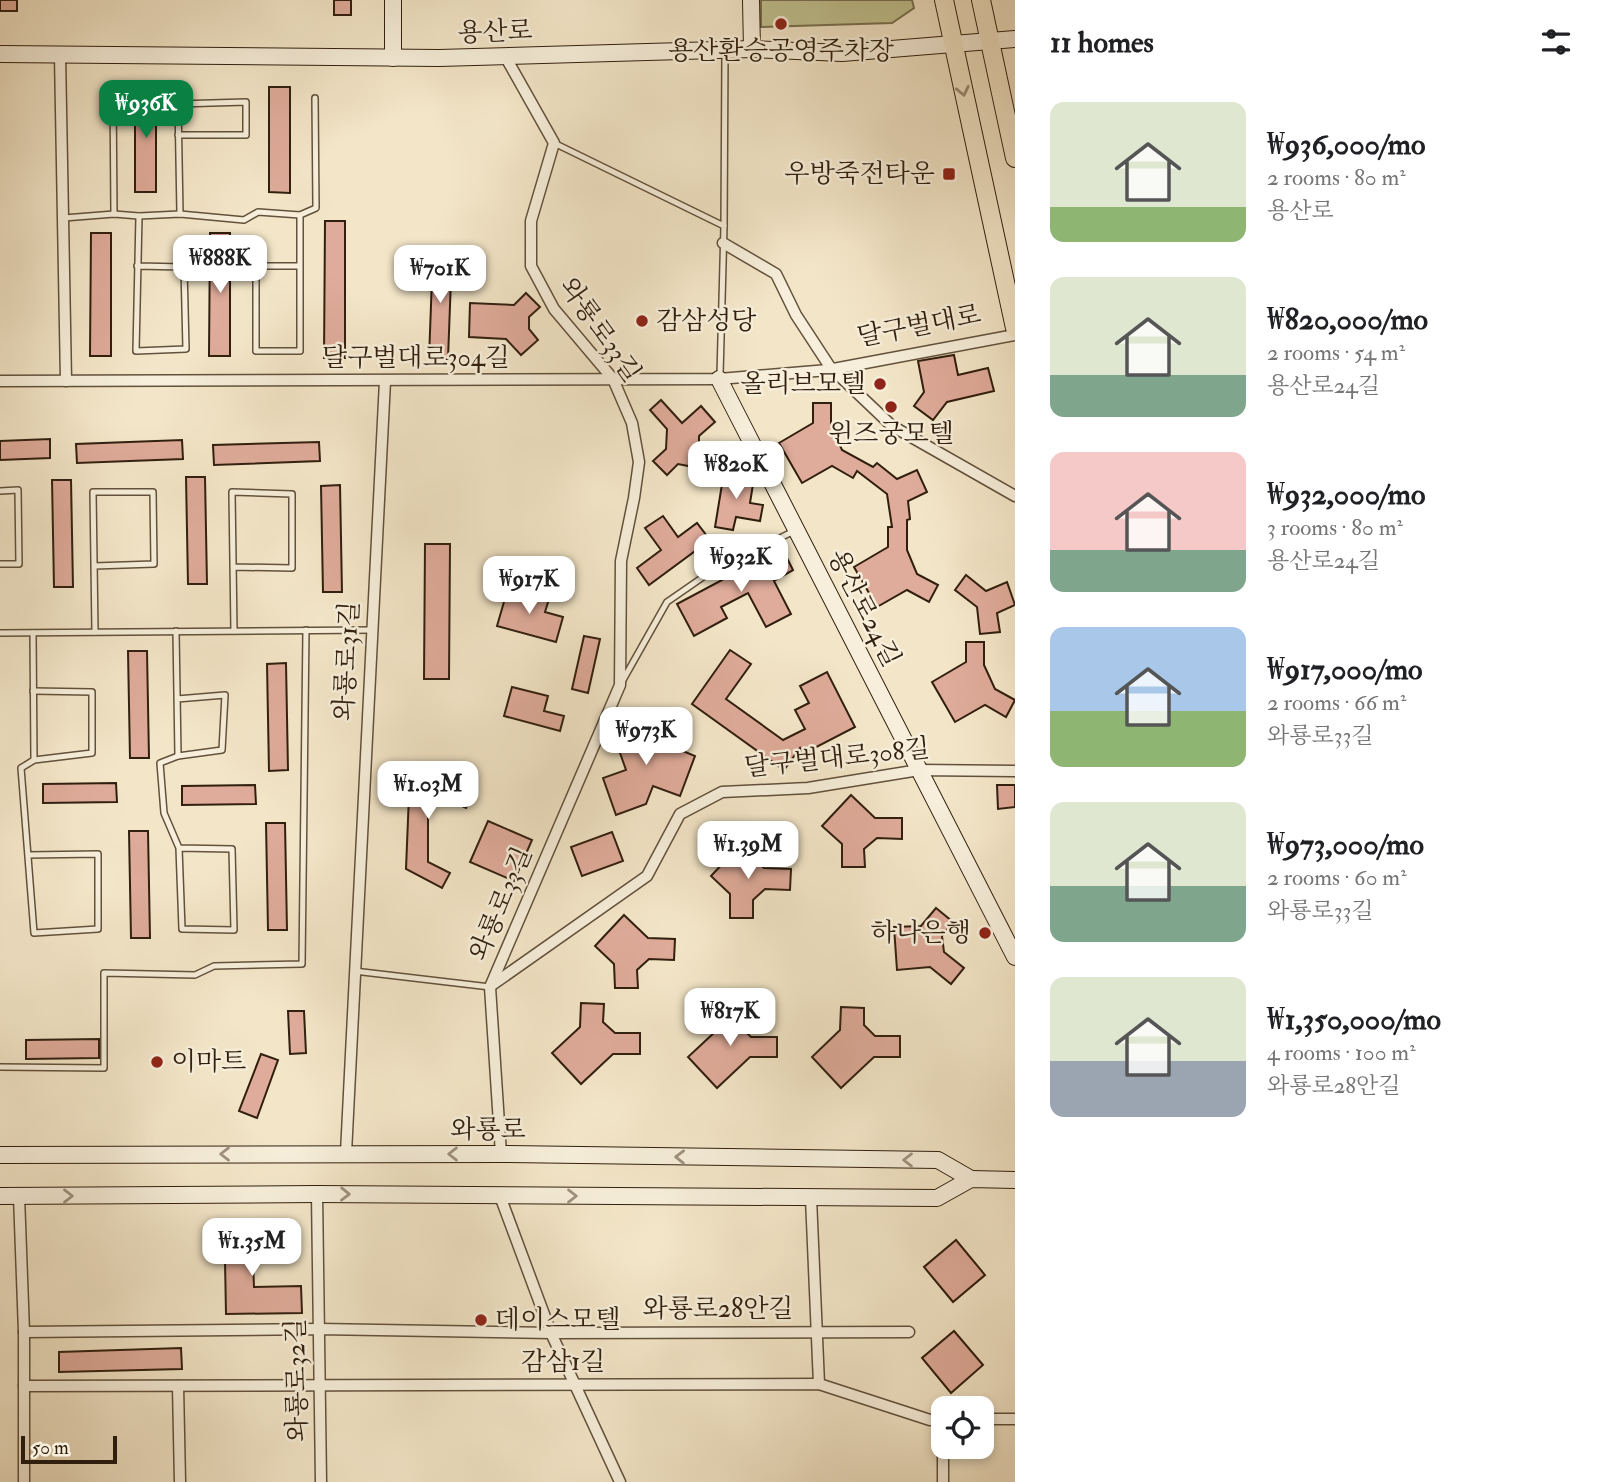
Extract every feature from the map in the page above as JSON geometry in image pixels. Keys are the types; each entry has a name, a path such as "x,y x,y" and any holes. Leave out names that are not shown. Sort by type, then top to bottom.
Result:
{"main road":[{"path":"393,0 393,58"},
{"path":"751,0 752,49"},
{"name":"달구벌대로","path":"944,0 1015,328"},
{"path":"981,0 1015,158"},
{"name":"용산로","path":"0,54 393,58 752,49 842,53 1015,39"},
{"name":"용산로24길","path":"719,380 1015,957"},
{"name":"와룡로","path":"0,1155 346,1153 939,1160 971,1179"},
{"path":"1007,1179 1015,1167"},
{"path":"0,1196 317,1194 937,1198 971,1179 1007,1179 1015,1186"}],"street":[{"path":"60,55 66,381"},
{"path":"505,57 554,143"},
{"name":"와룡로33길","path":"500,1154 490,987 620,685 621,561 639,462 632,423 613,379 554,309 531,266 531,221 554,143"},
{"path":"723,243 776,274 796,315 833,369 892,426 1015,496"},
{"name":"달구벌대로","path":"833,369 1015,335"},
{"name":"달구벌대로304길","path":"0,381 719,380 833,369"},
{"name":"와룡로31길","path":"346,1153 385,381"},
{"name":"달구벌대로308길","path":"490,987 646,876 680,814 722,792 808,788 919,770 1015,771"},
{"name":"와룡로32길","path":"317,1194 321,1482"},
{"path":"19,1196 24,1482"},
{"path":"500,1196 551,1333 620,1482"},
{"path":"811,1198 819,1384"},
{"name":"와룡로28안길","path":"23,1332 319,1329 551,1333 909,1332"},
{"name":"감삼1길","path":"24,1386 819,1384 931,1420"},
{"path":"178,1386 180,1482"},
{"path":"994,1419 1015,1419"},
{"path":"943,1459 943,1482"}],"lane":[{"name":"용산로24길","path":"719,380 724,226 725,50"},
{"path":"113,91 114,214"},
{"path":"64,218 114,214 180,214 244,220 258,212 300,215 316,208 315,98"},
{"path":"178,135 246,135 246,102 178,104 178,135 180,214"},
{"path":"554,143 724,226"},
{"path":"300,215 300,266 300,351 256,351 256,266 300,266"},
{"path":"138,266 184,267 186,349 136,352 139,216"},
{"path":"0,491 18,490 19,564 0,564"},
{"path":"94,566 154,564 153,492 93,492 94,566 95,632"},
{"path":"233,567 292,568 292,494 232,492 233,567 234,631"},
{"name":"와룡로33길","path":"620,685 667,602 706,575 796,530"},
{"path":"0,633 372,629"},
{"path":"0,1067 104,1068 104,973 195,975 214,966 302,964 306,630"},
{"path":"176,631 178,756"},
{"path":"33,633 34,760"},
{"path":"29,855 99,854 98,929 34,933 20,768 34,760 92,753 92,692 33,691"},
{"path":"177,699 225,695 222,750 178,756 160,763 164,813 179,848 182,929 234,930 232,849 179,848"},
{"name":"와룡로33길","path":"354,971 490,987"}],"green space":[{"path":"761,0 912,0 914,8 892,23 761,27"}],"building":[{"path":"0,0 17,0 17,11 0,11"},
{"path":"334,0 351,0 351,15 334,15"},
{"path":"135,87 156,87 156,192 135,192"},
{"path":"269,87 290,87 290,193 269,192"},
{"path":"325,221 345,221 345,358 324,358"},
{"path":"91,233 111,233 111,356 90,356"},
{"path":"210,233 230,233 230,356 209,356"},
{"path":"433,251 452,252 448,359 429,359"},
{"path":"526,293 540,307 529,317 529,329 538,340 521,355 506,339 469,337 470,303 514,305"},
{"path":"954,355 958,375 988,368 994,391 947,402 933,420 914,406 924,392 918,361"},
{"path":"661,400 682,423 701,406 715,422 699,436 699,448 717,462 703,479 688,466 678,464 667,475 653,461 666,449 667,429 650,410"},
{"path":"813,403 831,403 831,425 842,450 873,467 877,463 897,479 917,470 927,492 908,501 910,519 907,520 907,550 917,574 938,585 929,602 907,590 877,607 854,567 888,547 888,527 892,527 887,494 857,471 853,478 832,466 802,483 779,443 813,423"},
{"path":"50,439 50,458 0,460 0,441"},
{"path":"182,440 183,459 77,463 76,444"},
{"path":"319,442 320,461 214,465 213,445"},
{"path":"724,472 754,478 750,503 763,505 760,521 736,517 733,530 715,527"},
{"path":"186,477 205,477 207,584 188,584"},
{"path":"52,480 71,480 73,587 54,587"},
{"path":"340,485 342,592 323,592 321,486"},
{"path":"663,516 678,537 697,523 710,540 649,585 637,568 661,550 645,528"},
{"path":"425,544 450,544 449,679 424,679"},
{"path":"782,548 793,570 774,581 791,614 766,627 748,593 721,607 727,618 694,636 677,604"},
{"path":"966,575 986,591 1007,582 1015,605 997,613 1000,632 980,634 977,607 955,590"},
{"path":"508,588 549,599 545,612 563,617 556,642 497,626"},
{"path":"584,636 600,639 588,693 572,689"},
{"path":"966,642 984,642 984,665 995,689 1015,700 1006,717 985,705 955,722 932,682 966,662"},
{"path":"730,650 751,664 726,699 783,740 805,729 795,710 809,703 800,686 827,672 855,727 803,754 800,748 784,770 692,704"},
{"path":"128,651 147,651 149,758 130,758"},
{"path":"286,663 288,770 269,771 267,664"},
{"path":"512,687 548,696 544,711 564,716 560,731 504,716"},
{"path":"657,718 666,744 695,756 680,796 653,786 646,804 616,815 603,778 626,770 613,733"},
{"path":"410,770 430,771 474,793 466,808 428,790 428,862 450,873 442,888 406,869"},
{"path":"116,783 117,802 43,803 43,784"},
{"path":"255,785 256,804 182,805 182,786"},
{"path":"997,785 1015,785 1015,807 998,809"},
{"path":"851,795 875,818 902,818 902,839 877,838 864,849 865,867 842,867 842,844 822,826"},
{"path":"488,821 532,840 514,881 470,862"},
{"path":"266,823 285,823 287,930 268,930"},
{"path":"129,831 148,831 150,938 131,938"},
{"path":"612,832 623,861 582,876 571,847"},
{"path":"740,845 764,868 791,869 790,890 765,889 753,900 753,918 730,918 730,894 711,876"},
{"path":"936,908 953,922 942,936 944,952 964,968 951,984 930,967 897,970 894,927 921,926"},
{"path":"624,915 648,938 675,939 674,960 649,959 637,970 638,988 615,988 614,964 595,946"},
{"path":"581,1003 604,1004 603,1022 615,1033 640,1033 640,1054 613,1054 581,1084 552,1053 580,1027"},
{"path":"717,1007 740,1008 740,1026 751,1037 777,1037 777,1057 750,1057 717,1088 688,1057 717,1030"},
{"path":"841,1007 864,1008 864,1025 875,1036 900,1036 900,1057 874,1057 841,1088 812,1057 840,1030"},
{"path":"288,1011 304,1011 306,1053 290,1054"},
{"path":"99,1039 99,1058 26,1059 26,1040"},
{"path":"261,1054 278,1060 257,1118 239,1111"},
{"path":"218,1230 238,1244 266,1230 276,1250 253,1261 254,1287 301,1286 302,1313 226,1314 225,1261 206,1248"},
{"path":"956,1240 985,1275 953,1302 924,1267"},
{"path":"954,1331 983,1365 951,1393 922,1358"},
{"path":"181,1348 182,1369 59,1372 59,1352"}],"place":[{"name":"용산환승공영주차장","path":"781,24"},
{"name":"우방죽전타운","path":"949,174"},
{"name":"감삼성당","path":"642,321"},
{"name":"올리브모텔","path":"880,384"},
{"name":"윈즈궁모텔","path":"891,407"},
{"name":"하나은행","path":"985,933"},
{"name":"이마트","path":"157,1062"},
{"name":"데이스모텔","path":"481,1320"}]}
